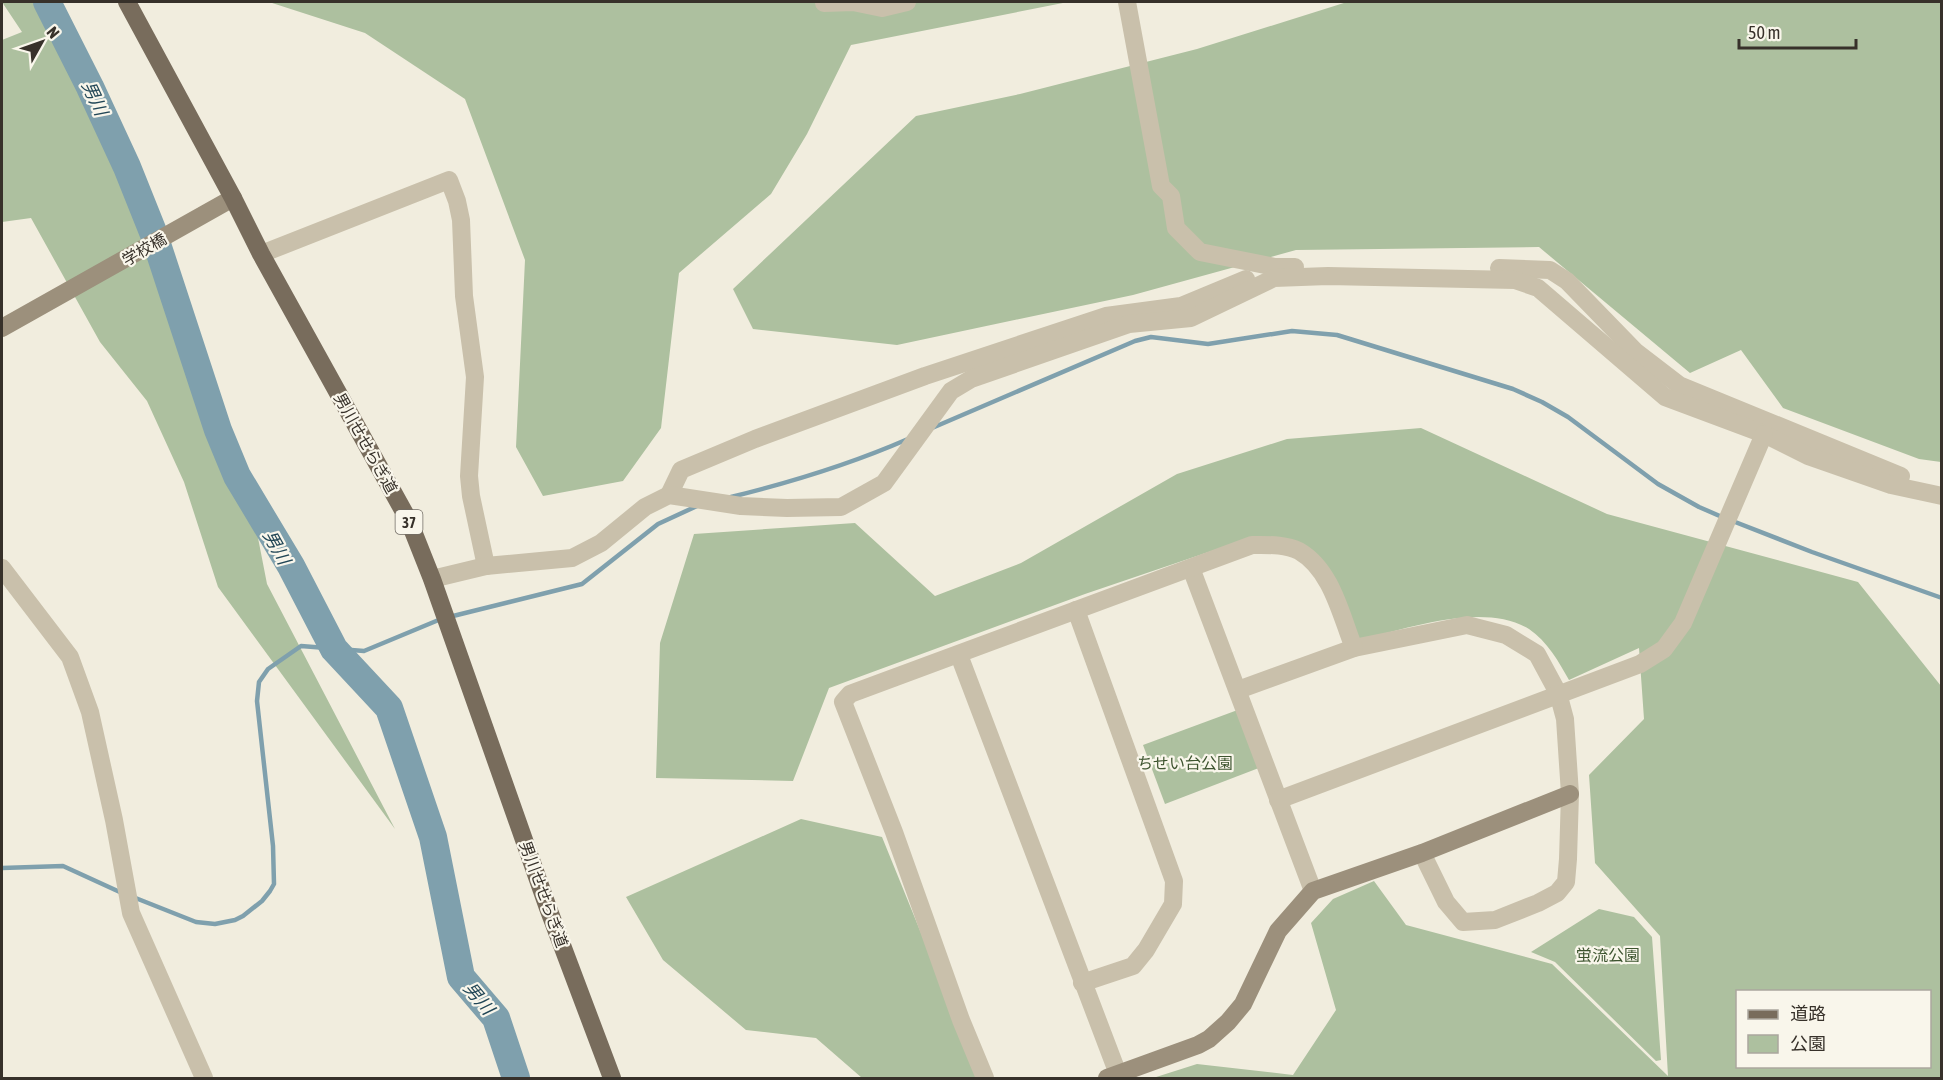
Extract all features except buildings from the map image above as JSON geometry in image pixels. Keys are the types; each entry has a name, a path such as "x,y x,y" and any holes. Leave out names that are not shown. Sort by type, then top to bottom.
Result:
{"main road":[{"name":"男川せせらぎ道","path":"127,2 261,254 409,521 432,579 544,898 612,1078"}],"street":[{"path":"824,3 853,2 882,8 907,2"},
{"path":"1127,2 1161,186 1171,196 1176,228 1200,252 1275,267 1450,266 1550,270 1567,282 1652,367 1679,385 1898,475 1941,486"},
{"path":"261,254 449,180 461,220 464,296 475,377 470,486 486,566"},
{"name":"学校橋","path":"2,328 233,198"},
{"path":"669,495 681,470 755,438 925,376 1106,316 1181,306 1275,267"},
{"path":"432,579 486,566 572,558 601,543 645,507 669,495 741,506 842,507 884,483 951,391 971,379 1129,324 1191,318 1274,278 1328,276 1515,280 1538,288 1665,397 1764,434 1808,456 1891,485 1941,496"},
{"path":"1278,800 1640,664 1665,649 1683,623 1764,434"},
{"path":"985,1078 961,1020 894,832 843,702 850,694 1252,545 1278,545 1298,551 1317,565 1328,582 1354,648"},
{"path":"2,568 70,657 90,712 113,813 131,913 204,1078"},
{"path":"1191,568 1313,891"},
{"path":"1076,610 1174,881 1173,904 1146,950 1132,966 1082,983"},
{"path":"1238,690 1354,648 1467,625 1506,635 1537,654 1558,693 1565,719 1570,794 1566,882 1557,893 1495,920 1463,922 1446,902 1422,854"},
{"path":"960,655 1082,983 1113,1076 1198,1045 1209,1039 1228,1022 1243,1004 1278,931 1313,891 1422,854 1570,794"}],"green space":[{"path":"2,2 33,2 63,47 245,471 267,584 395,829 218,587 184,482 147,401 100,342 31,218 2,222 2,40 22,32"},
{"path":"269,2 1068,2 851,45 807,134 771,194 679,273 661,428 623,481 543,496 516,447 525,260 465,99 365,33"},
{"path":"1347,2 1941,2 1941,462 1919,459 1783,408 1741,350 1690,373 1539,247 1296,250 1133,295 897,345 753,329 733,289 916,116 1020,94 1197,49"},
{"path":"1421,428 1607,514 1858,582 1941,686 1941,1078 1153,1078 1197,1064 1293,1075 1336,1010 1311,923 1333,899 1374,881 1406,925 1552,964 1668,1076 1660,936 1595,863 1589,775 1644,719 1639,648 1569,680 1547,646 1529,629 1510,621 1490,617 1468,617 1422,624 1358,640 1327,566 1244,540 1085,594 829,688 793,781 656,778 660,643 694,534 855,523 935,596 1021,563 1177,474 1287,439"},
{"name":"ちせい台公園","path":"1243,708 1264,766 1165,804 1143,745"},
{"path":"801,819 882,837 980,1078 862,1078 816,1038 746,1030 663,960 626,897"},
{"name":"蛍流公園","path":"1599,909 1634,917 1652,937 1661,1060 1656,1061 1555,962 1531,952"}],"waterway":[{"name":"男川","path":"47,2 127,167 153,232 218,430 237,476 291,566 334,649 389,708 433,837 461,977 496,1018 516,1078"},
{"path":"932,428 1135,341 1151,337 1208,344 1292,331 1337,335 1513,389 1542,402 1568,417 1658,484 1722,517"},
{"path":"731,497 821,472 908,439"},
{"path":"449,617 582,584 658,524 697,506"},
{"path":"1730,520 1942,598"},
{"path":"133,897 196,922 215,924 235,920 262,901 274,884 273,846 257,701 259,682 268,669 301,646 364,651 441,619"},
{"path":"2,868 63,866 122,893"}]}
